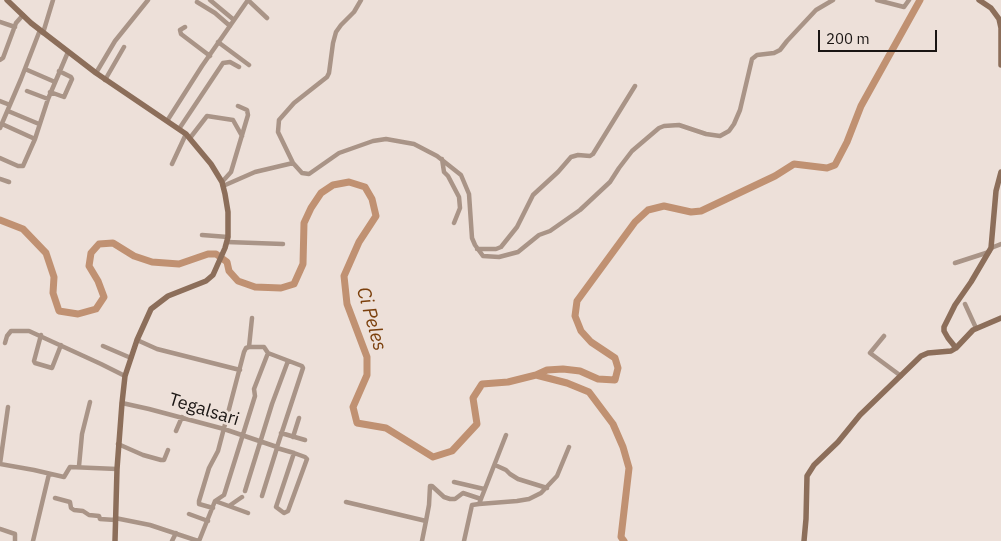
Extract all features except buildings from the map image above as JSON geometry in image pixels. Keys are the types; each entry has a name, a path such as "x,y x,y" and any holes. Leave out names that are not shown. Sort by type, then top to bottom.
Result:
{"main road":[{"path":"8,0 42,32 105,80 188,136 211,164 223,184 228,212 226,242 218,267 210,279 168,296 151,309 137,340 125,376 118,444 115,541"},
{"path":"979,0 991,8 999,19 1001,28 1001,65"},
{"path":"956,348 944,331 945,322 991,250 996,191 1001,172"},
{"path":"804,541 807,476 814,465 838,442 860,415 921,356 928,353 946,352 956,348 976,328 1001,318"}],"street":[{"path":"35,139 1,126 42,32 53,0"},
{"path":"96,73 122,31 148,0"},
{"path":"210,0 234,20"},
{"path":"167,121 218,42 248,0 267,18"},
{"path":"361,0 354,12 340,25 336,32 327,78 294,103 279,120 278,132 293,164 302,173 309,174 339,153 367,142 386,139 414,144 442,160 461,175 471,206 472,238 477,249 483,256 499,257 518,252 539,235 550,231 589,202 610,182 632,151 659,128 678,126 706,134 720,136 724,134 734,124 740,110 752,58 774,54 780,50 816,10 833,0"},
{"path":"877,0 904,7 909,0"},
{"path":"198,2 230,26"},
{"path":"0,60 3,58 15,27 23,15"},
{"path":"0,22 15,27"},
{"path":"185,27 180,30 181,34 210,56"},
{"path":"218,42 249,65"},
{"path":"105,80 124,47"},
{"path":"0,158 18,166 23,166 35,139 50,92 68,52"},
{"path":"179,129 223,63 230,62 238,67"},
{"path":"25,69 55,82"},
{"path":"50,92 64,97 72,79 59,71"},
{"path":"477,249 496,249 501,246 517,227 532,195 558,172 571,157 578,155 590,156 593,154 635,86"},
{"path":"27,91 48,99"},
{"path":"0,101 39,124"},
{"path":"223,184 231,172 248,112 238,106"},
{"path":"172,164 188,136 206,116 233,120 242,136"},
{"path":"442,160 444,172 459,197 460,208 454,223"},
{"path":"223,184 255,172 293,164"},
{"path":"0,179 8,182"},
{"path":"202,235 226,242 283,244"},
{"path":"955,263 991,250 1001,244"},
{"path":"964,304 976,328"},
{"path":"249,347 252,318"},
{"path":"5,343 8,333 14,330 29,331 125,376"},
{"path":"41,335 35,363 52,368 61,345"},
{"path":"884,336 870,352 900,376"},
{"path":"137,340 158,349 240,370"},
{"path":"103,346 131,358"},
{"path":"213,508 198,503 209,468 218,451 244,352 249,347 264,347 268,353 303,368 262,496"},
{"path":"55,498 70,502 71,508 74,510 84,511 89,515 100,517 100,519 115,519 150,525 199,541 215,501 225,492 255,396 254,389 268,353"},
{"path":"245,491 288,361"},
{"path":"79,466 82,434 90,402"},
{"name":"Tegalsari","path":"122,403 224,429 294,453"},
{"path":"8,407 0,464 65,477 70,467 117,469"},
{"path":"176,431 182,417"},
{"path":"293,436 299,418"},
{"path":"281,433 305,440"},
{"path":"480,501 506,435"},
{"path":"118,444 143,455 161,460 164,460 168,450"},
{"path":"464,541 473,504 480,501 517,501 529,499 547,488 557,476 569,447"},
{"path":"294,453 305,456 307,459 288,510 284,513 276,508 294,453"},
{"path":"495,465 518,478 547,488"},
{"path":"34,541 49,474"},
{"path":"454,482 484,489"},
{"path":"422,541 429,505 430,486 444,497 450,499 455,499 463,493 480,501"},
{"path":"229,506 242,497"},
{"path":"215,501 248,513"},
{"path":"346,502 426,521"},
{"path":"189,514 208,521"},
{"path":"0,529 15,534 15,541"},
{"path":"172,541 176,533"}],"waterway":[{"path":"536,375 547,370 563,369 580,371 598,379 615,380 618,368 615,358 591,342 581,331 575,316 577,301 635,222 648,210 664,206 691,212 701,211 775,176 794,164 827,168 835,165 847,142 861,106 920,0"},
{"name":"Ci Peles","path":"0,220 23,229 46,253 54,277 53,293 59,311 78,314 96,309 104,297 98,281 89,266 91,253 99,244 113,243 134,256 152,262 179,264 208,254 216,254 227,262 229,271 238,281 255,287 281,288 294,284 303,264 304,223 321,193 333,185 349,182 365,187 372,199 376,216 359,242 344,276 347,304 367,357 367,375 353,407 357,423 386,428 433,457 452,451 477,424 473,398 482,384 508,382 536,375 567,383 589,392 613,424 623,447 629,468 621,537 624,541"}]}
